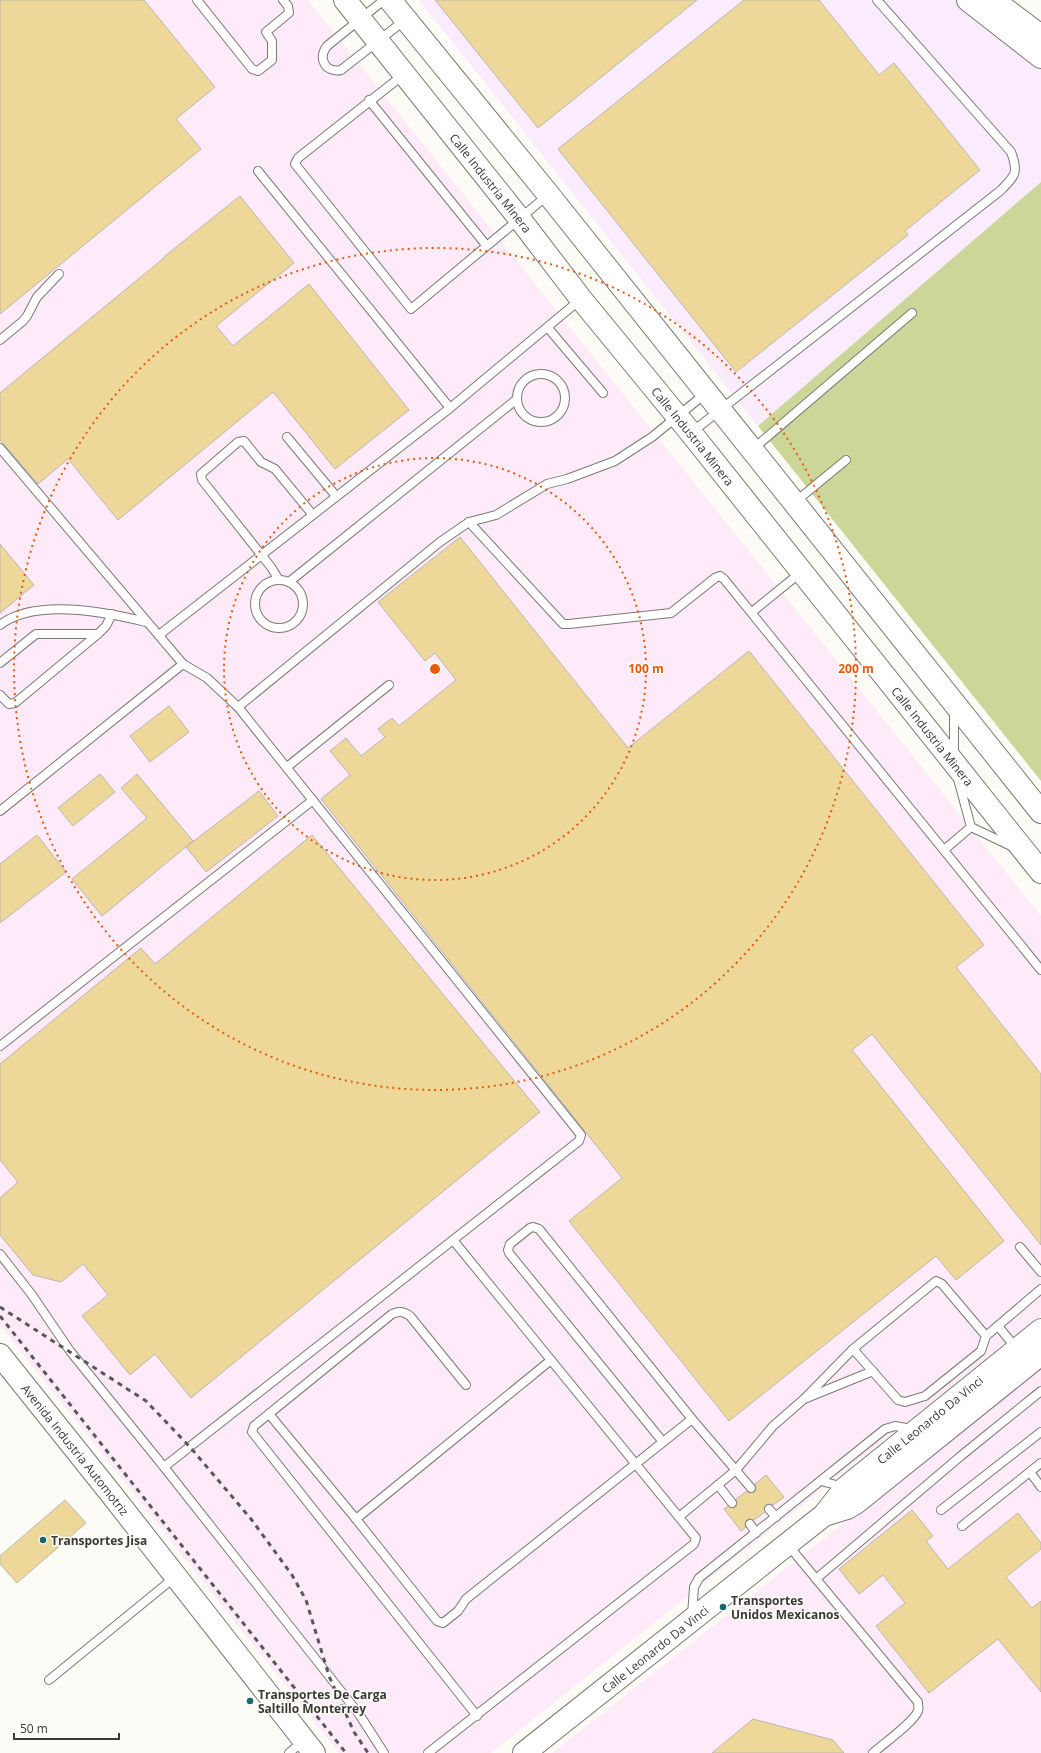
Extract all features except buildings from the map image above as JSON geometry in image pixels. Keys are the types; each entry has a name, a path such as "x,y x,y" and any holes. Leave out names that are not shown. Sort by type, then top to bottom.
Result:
{"main road":[{"name":"Calle Industria Minera","path":"345,0 519,218 581,299 954,761 1034,855 1041,872"},
{"path":"390,0 548,194 1041,812"},
{"path":"968,0 1041,57"},
{"path":"993,0 1041,36"},
{"name":"Calle Leonardo Da Vinci","path":"528,1752 824,1515 845,1488 915,1430 1041,1330"},
{"name":"Calle Leonardo Da Vinci","path":"824,1515 847,1508 857,1502 1041,1354"},
{"name":"Avenida Industria Automotriz","path":"0,1355 175,1577 302,1749"}],"lane":[{"path":"197,0 252,69 258,71 272,60 272,43 266,32 289,13 288,6 283,0"},
{"path":"384,0 324,50 322,58 326,66 333,70 341,70 405,19"},
{"path":"238,707 440,542 469,522 496,515 548,484 615,461 652,437 720,410 1000,191 1014,176 1016,168 1011,152 877,0"},
{"path":"404,74 369,100 298,158 296,164 412,309 548,194"},
{"path":"369,100 486,245"},
{"path":"258,171 450,408"},
{"path":"0,340 23,321 37,297 59,274"},
{"path":"159,635 312,514 450,408 581,299"},
{"path":"752,450 912,313"},
{"path":"548,328 603,393"},
{"path":"289,582 517,398 518,391 522,383 531,376 543,374 558,380 565,394 565,402 563,410 558,416 551,421 540,422 528,419 522,414 518,406 517,398"},
{"path":"684,425 706,392"},
{"path":"287,436 336,496"},
{"path":"279,580 276,573 200,477 202,471 238,442 244,441 262,462 275,469 312,514"},
{"path":"0,448 183,664 207,678 238,707 288,767 581,1135 579,1141 164,1467"},
{"path":"794,503 846,460"},
{"path":"469,522 563,624 671,613 715,578 720,576 724,579 1041,970"},
{"path":"752,612 801,572"},
{"path":"279,580 289,582 301,592 303,600 301,615 290,626 274,628 260,619 256,612 255,604 256,596 260,589 266,584 279,580"},
{"path":"0,626 12,618 36,611 79,610 112,614 146,622"},
{"path":"0,695 9,704 16,703 98,634 106,626 112,614"},
{"path":"0,664 36,634 98,634"},
{"path":"0,812 183,664"},
{"path":"288,767 389,685"},
{"path":"955,703 954,761 971,827"},
{"path":"0,1046 313,800"},
{"path":"944,850 971,827"},
{"path":"971,827 1034,855"},
{"path":"663,1442 509,1253 508,1250 510,1244 530,1228 533,1227 539,1229 692,1419 751,1488"},
{"path":"428,1753 694,1544 696,1538 680,1516 453,1240"},
{"path":"1020,1247 1041,1272"},
{"path":"0,1254 32,1295 70,1351 164,1467 359,1714 384,1753"},
{"path":"680,1516 736,1470 773,1426 804,1399 853,1349 936,1281 942,1284 986,1336"},
{"path":"853,1349 901,1402 923,1398 981,1351 986,1336 1041,1289"},
{"path":"466,1386 410,1316 404,1312 398,1312 392,1314 252,1429 253,1435 476,1716"},
{"path":"998,1326 1016,1349"},
{"path":"356,1519 551,1360"},
{"path":"804,1399 873,1371"},
{"path":"816,1580 962,1455 1041,1391"},
{"path":"269,1414 356,1519 439,1623 446,1622 458,1611 466,1599 692,1419"},
{"path":"691,1621 696,1582 885,1429 895,1426 915,1430"},
{"path":"941,1510 1041,1432"},
{"path":"962,1526 1041,1463"},
{"path":"1030,1472 1041,1487"},
{"path":"821,1481 845,1488"},
{"path":"718,1486 732,1503"},
{"path":"769,1509 776,1517"},
{"path":"750,1524 756,1533"},
{"path":"787,1544 918,1702 919,1709 917,1714 910,1722 873,1753"},
{"path":"49,1680 175,1577"}],"shaded area":[{"path":"0,0 308,0 1041,916 1041,1315 491,1753 339,1753 0,1325"},
{"path":"419,0 970,0 1041,62 1041,182 758,426"},
{"path":"1041,1367 1041,1753 552,1753"}],"green space":[{"path":"1041,182 1041,781 758,426"}],"railway":[{"path":"0,1307 146,1401 190,1447 251,1519 292,1575 306,1600 329,1676 354,1732 368,1753"},
{"path":"0,1316 346,1753"}],"place":[{"name":"Transportes Jisa","path":"43,1540"},
{"name":"Transportes Unidos Mexicanos","path":"723,1607"},
{"name":"Transportes De Carga Saltillo Monterrey","path":"250,1701"}]}
